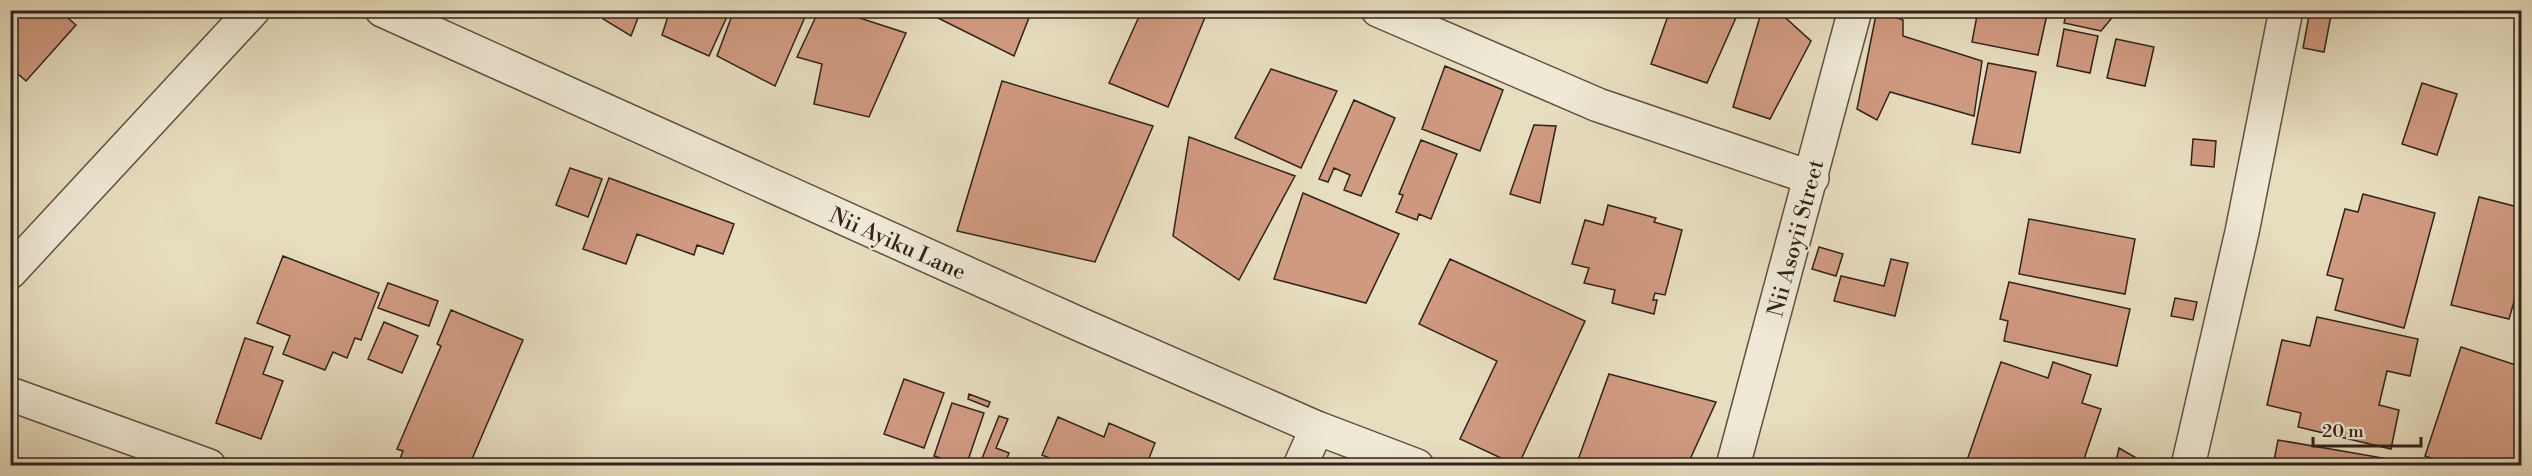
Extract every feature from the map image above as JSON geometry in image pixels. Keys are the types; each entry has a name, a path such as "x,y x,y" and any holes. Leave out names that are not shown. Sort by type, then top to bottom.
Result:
{"street":[{"path":"10,272 253,10"},
{"name":"Nii Ayiku Lane","path":"382,10 1317,428 1417,465"},
{"path":"1378,10 1598,105 1812,178"},
{"name":"Nii Asoyii Street","path":"1733,465 1812,178 1855,10"},
{"path":"2188,465 2242,232 2286,10"},
{"path":"10,394 209,465"},
{"path":"1300,465 1317,428"}],"building":[{"path":"10,10 77,10 69,19 76,25 26,81 10,67"},
{"path":"605,10 641,10 631,36 603,19"},
{"path":"670,10 730,10 709,56 662,35"},
{"path":"734,10 808,10 775,86 717,56"},
{"path":"819,10 835,10 906,33 869,117 814,104 822,64 797,57"},
{"path":"922,10 1032,10 1014,56"},
{"path":"1142,10 1208,10 1168,107 1109,83"},
{"path":"1670,10 1734,10 1738,13 1707,83 1651,64"},
{"path":"1762,10 1777,10 1811,41 1770,119 1733,107"},
{"path":"1877,10 1903,20 1903,36 1982,61 1974,116 1890,92 1877,120 1857,109"},
{"path":"1978,10 2048,10 2038,55 1972,42"},
{"path":"2067,10 2113,10 2111,19 2101,31 2064,23"},
{"path":"2310,10 2332,10 2324,52 2303,48"},
{"path":"2064,29 2098,36 2090,73 2057,66"},
{"path":"2116,39 2154,47 2145,86 2107,78"},
{"path":"1988,63 2036,72 2020,153 1972,144"},
{"path":"1445,66 1503,90 1480,151 1422,129"},
{"path":"1271,69 1337,91 1301,168 1235,138"},
{"path":"1002,81 1153,126 1095,262 957,231"},
{"path":"2422,83 2457,94 2437,155 2402,144"},
{"path":"1354,100 1395,118 1361,196 1344,190 1350,175 1334,168 1328,182 1319,179"},
{"path":"1534,125 1556,126 1540,203 1510,194"},
{"path":"1189,137 1295,176 1239,280 1173,236"},
{"path":"2193,139 2216,141 2214,167 2191,165"},
{"path":"1421,140 1457,154 1431,219 1419,214 1417,220 1396,212 1403,195 1399,194"},
{"path":"570,168 602,179 588,217 556,205"},
{"path":"609,178 734,224 723,254 697,245 694,255 637,234 626,264 583,249"},
{"path":"1303,193 1399,234 1366,303 1274,279"},
{"path":"2363,194 2435,213 2404,328 2335,310 2343,279 2327,275 2345,209 2358,212"},
{"path":"2521,196 2522,274 2509,319 2451,305 2479,197 2518,207"},
{"path":"1608,205 1656,218 1654,222 1682,230 1665,295 1655,293 1653,300 1657,300 1654,314 1612,303 1615,290 1584,283 1589,268 1572,264 1585,220 1603,225"},
{"path":"2029,219 2135,239 2125,294 2019,274"},
{"path":"1819,247 1843,254 1836,276 1812,269"},
{"path":"283,256 379,293 361,340 355,338 347,358 333,352 325,370 283,354 290,336 257,323"},
{"path":"1450,259 1585,321 1518,466 1460,439 1497,361 1419,324"},
{"path":"1891,259 1908,263 1895,316 1834,301 1841,276 1884,286"},
{"path":"2009,282 2130,309 2117,366 2004,341 2008,321 2000,319"},
{"path":"388,283 438,301 429,326 378,308"},
{"path":"2175,298 2197,302 2193,320 2171,316"},
{"path":"451,310 523,340 469,466 397,466 403,451 397,449 441,346 437,344"},
{"path":"2317,317 2418,339 2410,376 2387,371 2379,405 2399,410 2391,449 2298,427 2301,413 2267,405 2282,340 2310,346"},
{"path":"384,322 418,336 402,373 368,359"},
{"path":"245,338 273,347 263,374 283,381 261,439 216,423"},
{"path":"2461,347 2522,367 2522,445 2515,466 2454,466 2425,456"},
{"path":"2001,362 2048,378 2053,362 2091,375 2082,403 2101,409 2082,465 2074,462 2073,466 1965,466"},
{"path":"1609,374 1716,402 1687,466 1591,466 1578,460"},
{"path":"904,379 944,393 924,448 884,434"},
{"path":"969,394 990,402 988,407 968,399"},
{"path":"952,403 984,413 966,466 934,456"},
{"path":"999,416 1008,419 996,448 1009,453 1004,466 979,466"},
{"path":"1058,417 1104,437 1109,423 1155,443 1146,466 1060,466 1061,463 1042,455"},
{"path":"2278,440 2383,458 2381,466 2273,466"},
{"path":"2119,448 2150,466 2115,466"}]}
